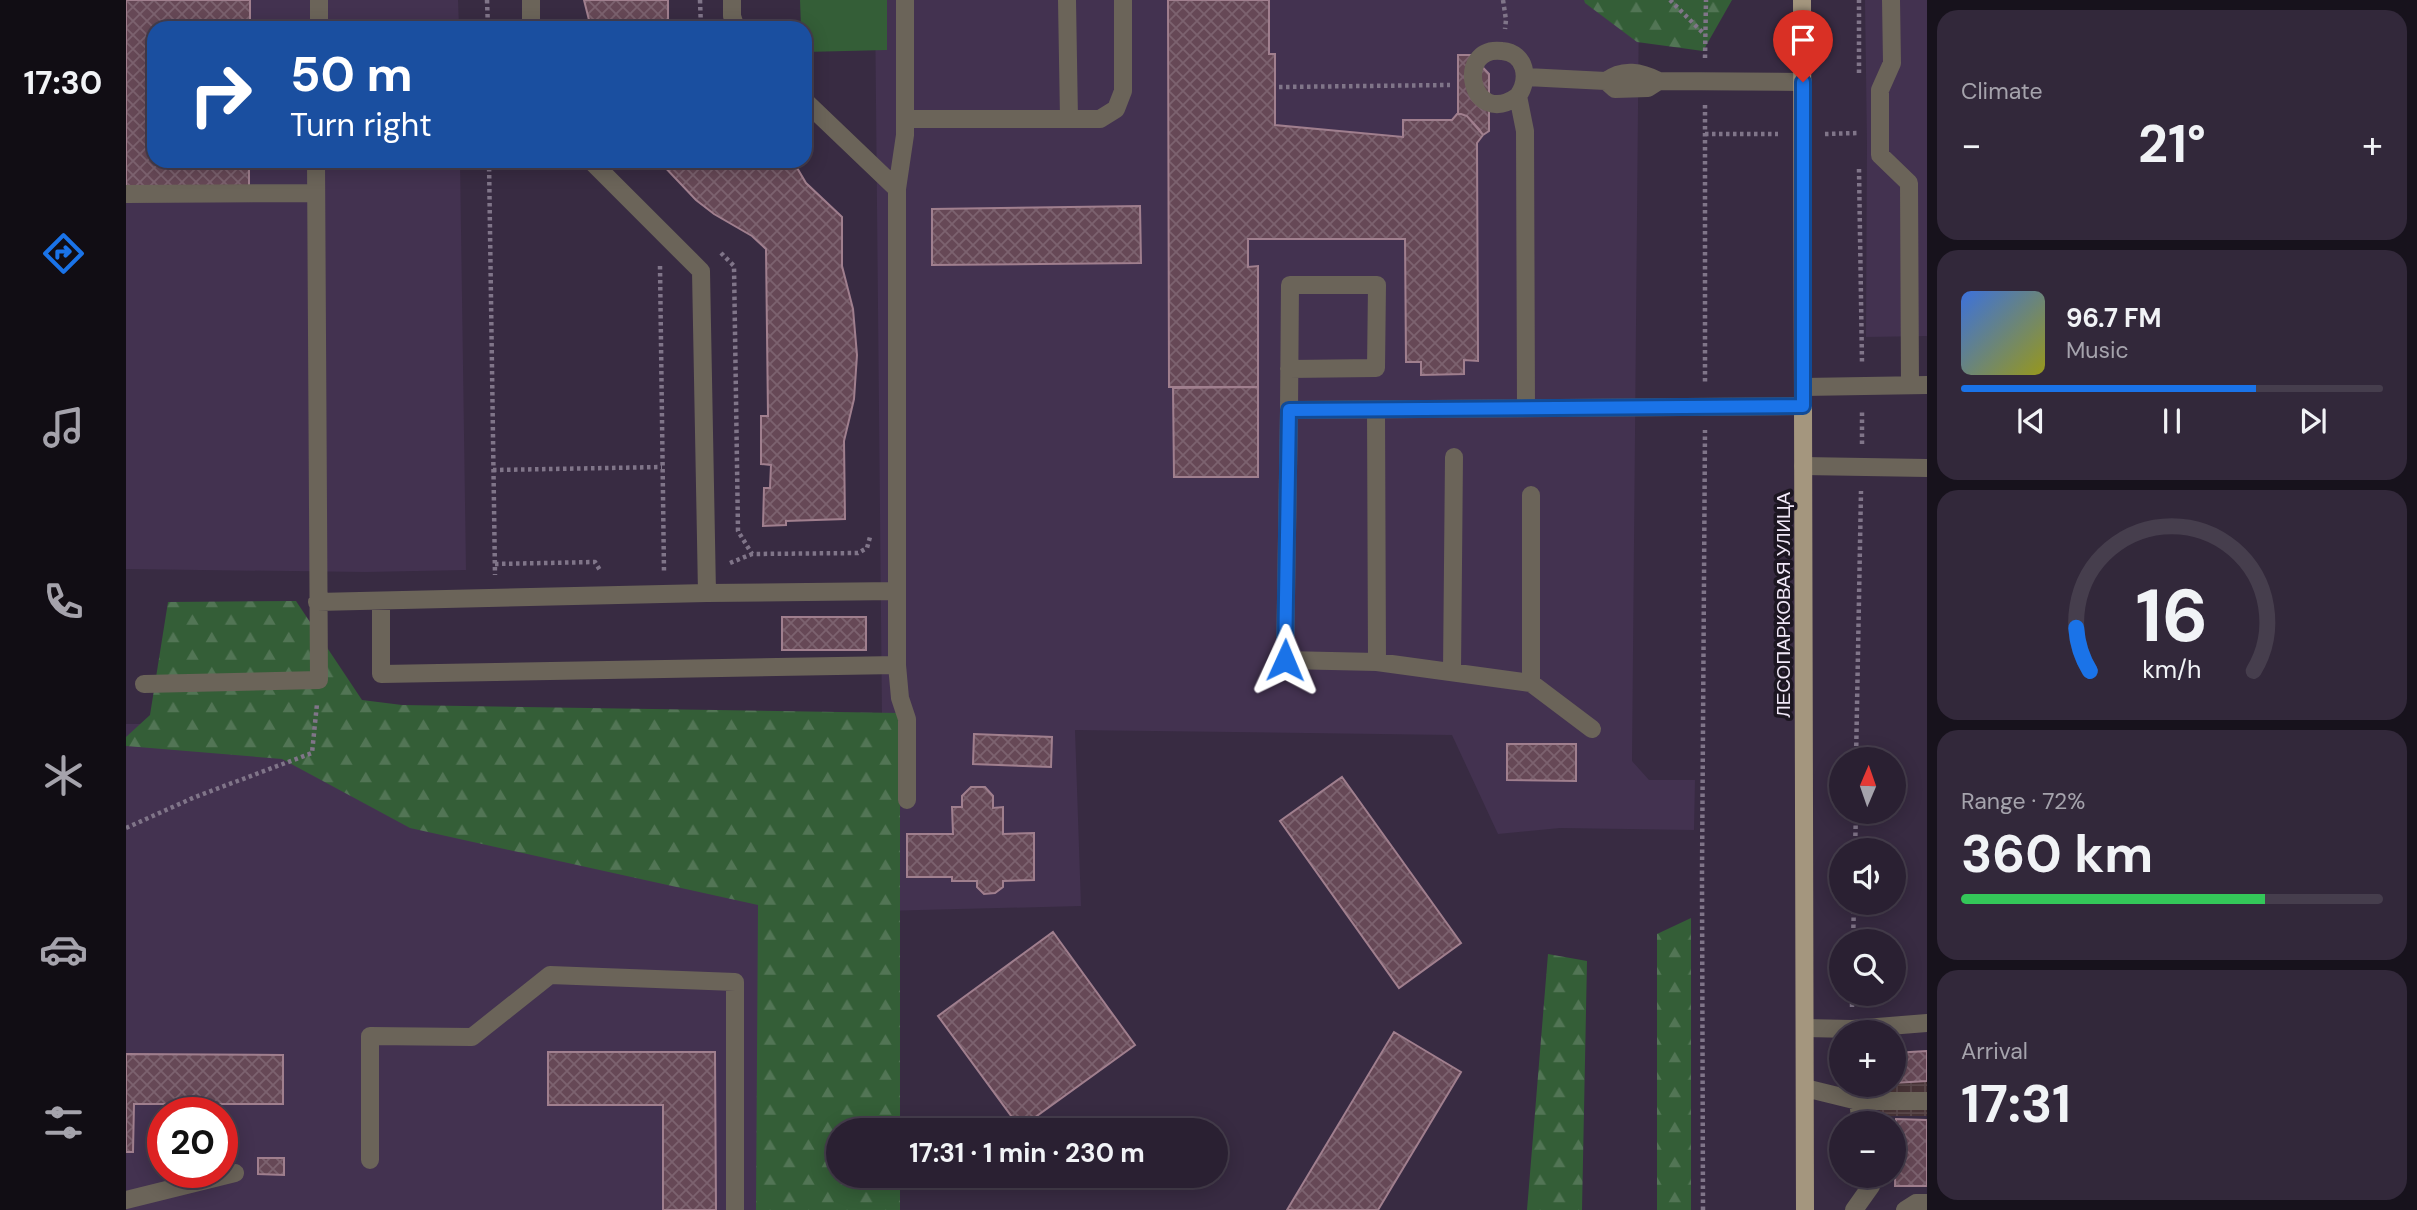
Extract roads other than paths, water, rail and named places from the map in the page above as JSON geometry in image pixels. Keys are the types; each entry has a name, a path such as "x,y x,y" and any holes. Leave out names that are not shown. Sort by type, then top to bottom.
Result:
{"main road":[{"name":"ЛЕСОПАРКОВАЯ УЛИЦА","path":"1802,0 1805,1210"}],"lane":[{"path":"319,0 319,21"},
{"path":"531,0 531,21"},
{"path":"732,0 734,21"},
{"path":"905,0 905,135 897,189 897,665 900,698 907,719 907,800"},
{"path":"1067,0 1069,118"},
{"path":"905,119 1100,119 1116,109 1123,91 1123,0"},
{"path":"1803,387 1919,385 1909,183 1880,155 1880,90 1892,62 1891,0"},
{"path":"1491,51 1502,51 1519,59 1526,78 1524,88 1518,96 1510,102 1500,104 1489,102 1480,96 1472,76 1475,65 1482,57 1491,51"},
{"path":"1526,78 1606,81 1616,74 1643,73 1659,80 1803,82"},
{"path":"1518,96 1525,131 1525,407"},
{"path":"812,108 897,189"},
{"path":"144,684 319,680 316,168"},
{"path":"598,168 701,271 707,593"},
{"path":"126,194 315,193"},
{"path":"1289,369 1376,368 1377,285 1290,285 1285,660 1377,662 1531,682 1592,729"},
{"path":"1289,410 1803,406"},
{"path":"1376,410 1377,662"},
{"path":"1452,672 1454,457"},
{"path":"1803,466 1927,468"},
{"path":"1531,495 1531,682"},
{"path":"317,602 897,591"},
{"path":"381,601 382,674 897,665"},
{"path":"370,1160 370,1036 472,1037 550,975 735,982 735,1210"},
{"path":"1805,1028 1852,1030 1927,1023"},
{"path":"1805,1087 1858,1101 1927,1101"},
{"path":"1858,1101 1859,1111"},
{"path":"126,1200 174,1188"},
{"path":"1854,1210 1870,1188"},
{"path":"1905,1210 1916,1203 1927,1203"}]}
